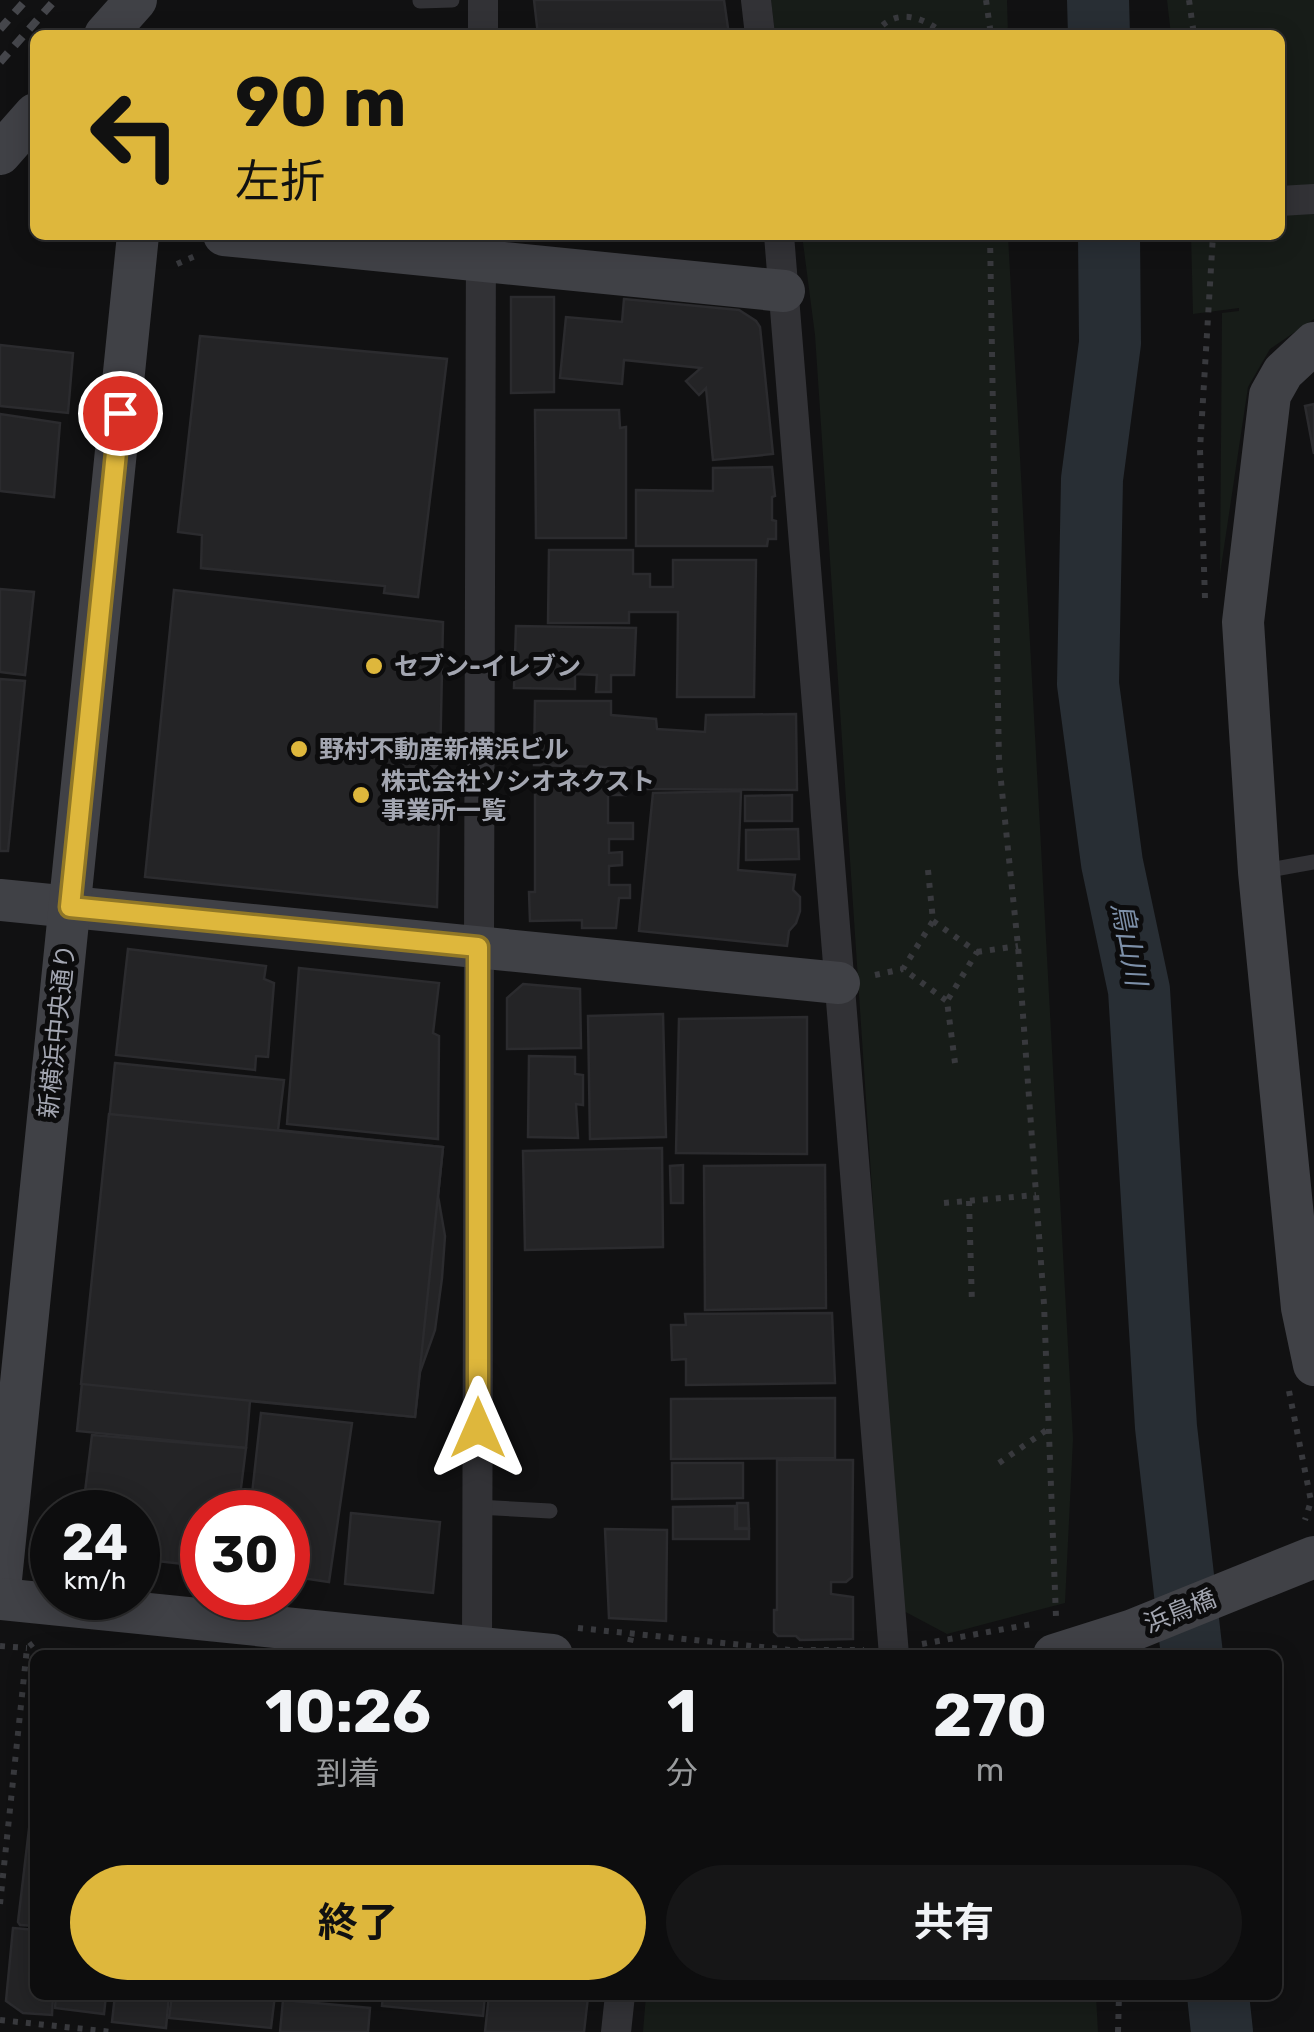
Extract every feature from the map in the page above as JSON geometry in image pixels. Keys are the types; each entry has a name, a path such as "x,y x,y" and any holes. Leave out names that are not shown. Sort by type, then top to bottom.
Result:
{"street":[{"path":"483,0 483,30"},
{"path":"756,0 759,30"},
{"path":"0,154 30,120"},
{"path":"1285,201 1314,198"},
{"name":"新横浜中央通り","path":"0,1589 137,240"},
{"path":"316,240 481,249 784,290"},
{"path":"779,240 839,983 885,1645"},
{"path":"477,1647 481,249"},
{"path":"1314,344 1283,372 1270,395 1243,622 1259,872 1302,1308 1314,1365"},
{"path":"0,900 839,983"},
{"name":"浜鳥橋","path":"1064,1634 1133,1630 1299,1563"},
{"path":"0,1599 30,1602"},
{"path":"160,1615 477,1647 557,1641"},
{"path":"616,2032 619,2000"}],"lane":[{"path":"420,1 452,0"},
{"path":"1259,872 1314,862"},
{"path":"478,1507 550,1511"}],"path":[{"path":"986,0 990,30"},
{"path":"1188,0 1193,30"},
{"path":"880,30 893,18 912,15 939,30"},
{"path":"557,1641 632,1634 791,1650 862,1650 885,1645 1064,1634 1018,946 999,762 990,240"},
{"path":"928,870 932,921 903,969 948,1000"},
{"path":"932,921 977,952 1018,946"},
{"path":"955,1063 948,1000 977,952"},
{"path":"944,1203 1036,1196"},
{"path":"969,1201 972,1304"},
{"path":"999,1463 1049,1428"},
{"path":"0,1646 27,1648 42,1636 44,1620"},
{"path":"628,1650 632,1634"},
{"path":"862,1650 885,1645"},
{"path":"0,1904 27,1648"},
{"path":"1118,2032 1119,2000"},
{"path":"0,2020 112,2032"}],"shaded area":[{"path":"771,0 1007,0 1008,30 774,30"},
{"path":"1167,0 1314,0 1314,319 1270,349 1248,387 1220,574 1222,313 1239,308 1193,314 1191,240 1285,240 1285,30 1170,30"},
{"path":"803,240 1008,240 1073,1439 1065,1603 947,1634 900,1609 815,335"},
{"path":"646,2000 1096,2000 1098,2032 643,2032"}],"building":[{"path":"534,0 724,0 728,30 537,30"},
{"path":"511,297 554,297 554,392 511,393"},
{"path":"624,299 739,310 756,321 760,327 773,454 713,460 706,388 699,395 686,381 701,368 624,360 622,384 560,378 566,317 622,322"},
{"path":"200,336 447,359 418,597 384,593 385,586 201,568 202,535 178,532"},
{"path":"0,345 73,353 68,413 0,406"},
{"path":"1314,404 1314,454 1305,406"},
{"path":"535,410 619,410 620,428 626,427 626,538 536,538"},
{"path":"0,414 60,423 54,497 0,491"},
{"path":"772,467 776,539 768,539 767,546 636,546 636,490 713,491 713,468"},
{"path":"549,550 633,550 633,574 650,574 650,587 673,587 673,560 756,560 754,697 677,697 678,612 629,612 629,623 548,623"},
{"path":"0,589 34,592 25,675 0,672"},
{"name":"野村不動産新横浜ビル","path":"174,590 443,622 437,907 145,877"},
{"path":"516,626 636,628 634,675 611,675 611,692 596,692 597,675 575,674 575,689 514,688"},
{"path":"0,679 25,681 8,851 0,851"},
{"path":"535,701 611,701 611,715 656,719 657,729 705,732 706,715 796,714 797,790 644,789 645,768 534,765"},
{"path":"535,773 626,776 626,795 608,795 608,823 633,823 633,839 609,839 609,853 622,852 622,865 609,866 609,885 630,885 630,898 619,898 616,928 582,928 582,920 530,921 529,892 535,892"},
{"path":"741,791 738,870 795,875 793,890 800,897 800,911 789,931 787,946 639,931 653,793"},
{"path":"792,795 792,821 745,821 745,796"},
{"path":"798,829 799,859 746,860 746,830"},
{"path":"128,949 266,966 264,979 274,983 268,1057 256,1056 255,1070 116,1055"},
{"path":"299,968 439,983 433,1033 439,1036 438,1139 287,1124"},
{"path":"523,984 580,989 581,1048 507,1049 507,998"},
{"path":"663,1014 666,1137 590,1139 588,1016"},
{"path":"807,1017 807,1154 676,1153 679,1019"},
{"path":"529,1056 575,1057 575,1074 583,1075 583,1105 576,1104 578,1138 528,1137"},
{"path":"115,1063 284,1080 278,1130 443,1147 438,1196 445,1236 442,1278 435,1330 420,1372 415,1417 250,1401 246,1448 77,1431"},
{"path":"109,1114 443,1147 415,1417 81,1384"},
{"path":"662,1148 663,1247 525,1250 523,1151"},
{"path":"683,1165 683,1203 671,1203 670,1166"},
{"path":"825,1165 826,1308 705,1310 704,1166"},
{"path":"832,1313 835,1383 686,1385 686,1359 672,1360 671,1325 686,1325 685,1314"},
{"path":"835,1398 835,1458 671,1459 671,1399"},
{"path":"261,1413 352,1423 329,1582 310,1579 310,1490 252,1490"},
{"path":"92,1435 246,1448 241,1490 180,1490 180,1564 160,1561 160,1490 85,1490"},
{"path":"777,1460 853,1460 852,1577 846,1582 831,1582 831,1594 853,1597 853,1639 800,1640 774,1632"},
{"path":"672,1463 743,1463 743,1498 672,1499"},
{"path":"737,1503 748,1503 749,1528 737,1528"},
{"path":"735,1506 735,1529 749,1529 749,1539 673,1539 673,1507"},
{"path":"351,1513 440,1522 433,1593 345,1584"},
{"path":"605,1529 667,1530 666,1621 609,1618"},
{"path":"29,1829 30,1926 18,1922"},
{"path":"13,1928 30,1930 30,2000 53,2000 52,2015 23,2013 6,2001"},
{"path":"56,2000 105,2000 104,2014 55,2008"},
{"path":"114,2000 169,2000 166,2028 112,2022"},
{"path":"171,2000 274,2000 271,2028 169,2018"},
{"path":"283,2000 370,2008 368,2032 280,2032"},
{"path":"383,2000 485,2000 483,2016 382,2006"},
{"path":"488,2000 588,2000 584,2032 485,2032"}],"waterway":[{"name":"鳥山川","path":"1098,0 1099,30"},
{"name":"鳥山川","path":"1109,240 1110,343 1092,479 1088,684 1112,863 1139,990 1166,1427 1191,1650"},
{"name":"鳥山川","path":"1219,2000 1222,2032"}],"railway":[{"path":"0,29 26,0"},
{"path":"0,62 55,0"}],"place":[{"name":"セブン-イレブン","path":"374,666"},
{"name":"野村不動産新横浜ビル","path":"299,749"},
{"name":"株式会社ソシオネクスト 事業所一覧","path":"361,795"}],"route":[{"path":"120,413 70,907 478,947 478,1428"}]}
